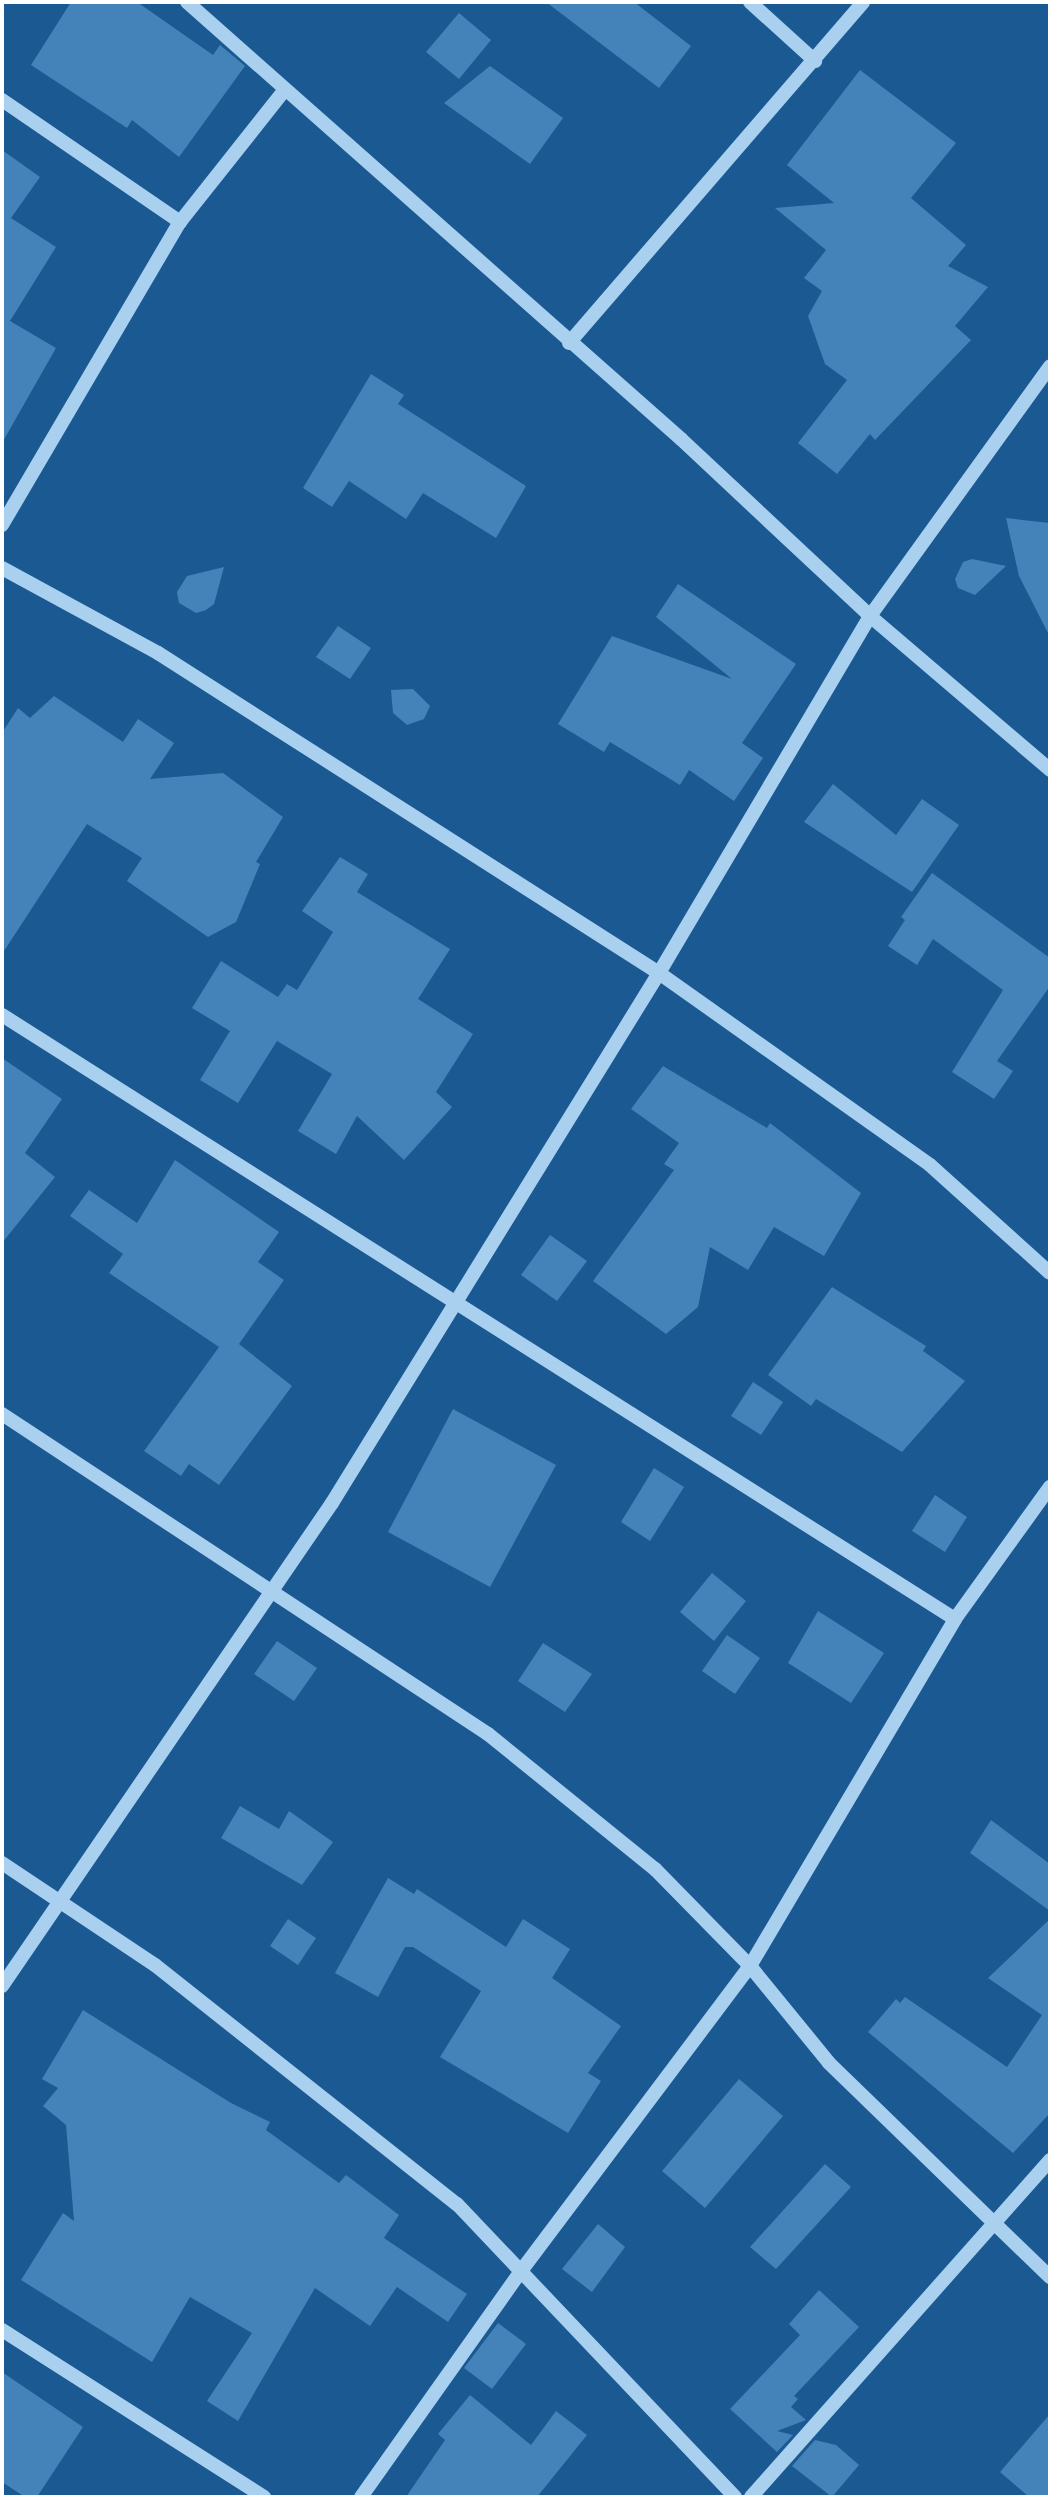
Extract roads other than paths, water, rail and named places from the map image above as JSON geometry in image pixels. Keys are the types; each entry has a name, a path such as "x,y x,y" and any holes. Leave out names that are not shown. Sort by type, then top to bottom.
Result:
{"street":[{"path":"187,2 283,92 569,343 870,616 1050,770"},
{"path":"750,2 815,61"},
{"path":"569,343 863,2"},
{"path":"2,525 180,222 283,92"},
{"path":"2,100 180,222"},
{"path":"2,1986 273,1591 659,973 870,616 1050,366"},
{"path":"2,568 158,653 659,973 930,1165 1050,1273"},
{"path":"2,1015 955,1619"},
{"path":"2,1414 488,1734 655,1869 750,1966 829,2063 1050,2277"},
{"path":"361,2497 521,2271 750,1966 955,1619 1050,1487"},
{"path":"2,1863 155,1965 457,2204 735,2497"},
{"path":"751,2497 996,2226 1050,2160"},
{"path":"2,2330 264,2497"}]}
